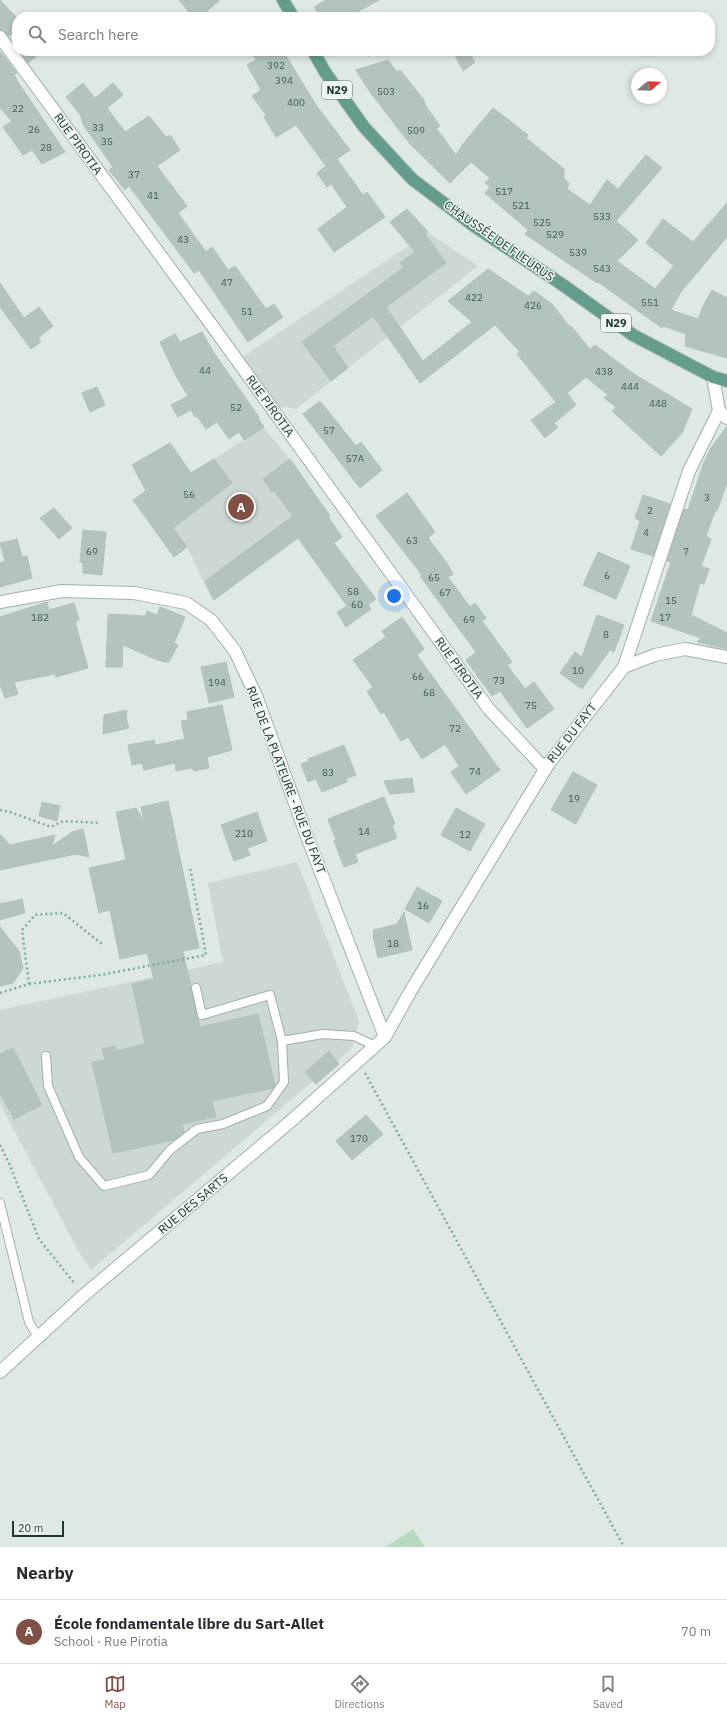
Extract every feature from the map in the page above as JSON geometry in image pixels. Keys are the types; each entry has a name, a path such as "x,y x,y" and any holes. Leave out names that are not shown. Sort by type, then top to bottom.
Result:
{"main road":[{"path":"283,0 290,12"},
{"name":"CHAUSSÉE DE FLEURUS","path":"316,56 325,72 364,128 412,179 474,226 560,283 633,335 714,377 727,381"}],"street":[{"name":"RUE PIROTIA","path":"0,37 12,53"},
{"name":"RUE PIROTIA","path":"14,56 216,331 488,708 545,769"},
{"path":"714,377 723,415"},
{"name":"RUE DU FAYT","path":"385,1037 410,992 545,769 624,667 689,471 723,415"},
{"name":"RUE DE LA PLATEURE - RUE DU FAYT","path":"0,602 62,591 134,593 186,603 211,620 235,651 257,698 306,834 385,1037"},
{"path":"624,667 655,656 686,649 727,657"},
{"name":"RUE DES SARTS","path":"0,1372 84,1295 291,1121 359,1062 385,1037"}],"lane":[{"path":"46,1056 48,1086 79,1157 104,1186 149,1175 170,1150 197,1129 223,1124 267,1106 284,1082 282,1041 270,995 202,1015 196,988"},
{"path":"282,1041 323,1034 354,1036 375,1046"},
{"path":"0,1203 16,1262 29,1322 38,1337"}],"path":[{"path":"0,810 10,812 51,827 63,821 100,823"},
{"path":"0,993 29,984 100,975 206,956 190,867"},
{"path":"29,984 22,930 35,915 63,913 102,944"},
{"path":"359,1062 624,1547"},
{"path":"0,1145 9,1163 39,1239 84,1295"}],"shaded area":[{"path":"428,233 478,266 296,409 286,407 278,408 241,358"},
{"path":"263,427 290,459 330,515 212,599 187,547 152,500"},
{"path":"297,862 359,1021 352,1048 91,1270 79,1252 0,1104 0,1010 223,962 208,883"}],"green space":[{"path":"413,1529 425,1547 386,1547"}],"building":[{"path":"0,0 12,13 12,33 9,36 3,30 0,30"},
{"path":"179,0 220,0 206,12 189,12"},
{"path":"326,0 379,0 357,12 318,12 314,7"},
{"path":"0,51 17,73 14,75 20,85 65,152 42,164 32,150 23,155 3,127 12,121 0,108"},
{"path":"23,56 36,56 28,63"},
{"path":"254,56 286,56 316,105 350,150 337,159 363,195 367,192 385,217 334,252 318,229 347,207 331,184 327,187 317,173 326,166 296,125 276,137 264,117 266,115 252,96 261,90 247,65 256,60"},
{"path":"456,56 471,56 475,62 463,71"},
{"path":"388,60 397,72 400,70 424,100 425,105 440,126 436,128 456,155 463,144 493,108 528,135 526,138 564,169 564,179 569,183 567,189 590,205 607,180 618,189 646,155 662,168 616,221 638,240 617,261 655,289 674,266 646,243 663,219 693,242 727,203 727,237 680,293 671,310 698,319 712,290 727,298 727,358 685,346 686,334 663,326 662,328 598,282 597,283 525,234 528,230 485,193 490,187 485,183 490,178 471,162 450,183 410,144 370,92 356,70"},
{"path":"83,83 95,98 113,83 123,95 107,108 125,132 149,116 166,137 170,135 180,150 157,166 187,206 178,213 206,252 212,247 228,270 235,266 266,309 274,304 283,317 248,342 199,270 194,273 129,186 125,190 109,170 113,167 84,126 80,114 66,97"},
{"path":"407,209 428,232 425,234 446,263 386,307 423,361 472,322 448,301 488,269 528,296 534,291 552,304 590,349 595,345 634,374 692,409 682,433 661,456 612,411 616,407 604,398 608,395 586,377 567,393 576,405 554,423 558,427 545,438 531,420 556,402 517,354 520,352 495,325 420,383 373,316 333,346 348,368 331,381 302,342 403,268 400,263 415,252 390,222"},
{"path":"0,283 24,318 39,307 53,326 38,338 41,342 31,349 0,307"},
{"path":"202,332 214,353 259,417 258,418 264,427 244,440 239,432 229,439 217,422 206,429 191,410 178,417 171,405 188,396 175,374 160,342 175,334 180,342"},
{"path":"97,387 105,405 90,412 82,393"},
{"path":"320,401 356,446 361,442 382,470 360,488 303,414"},
{"path":"727,426 727,483 706,536 711,539 701,566 709,569 704,584 700,583 691,615 727,633 727,649 697,642 701,638 651,621 671,562 667,561 684,509 688,510 704,462 711,448"},
{"path":"170,443 191,473 214,459 232,483 173,528 187,547 174,557 133,500 146,491 132,465"},
{"path":"290,459 330,516 328,517 342,537 334,543 376,599 368,605 371,609 346,627 337,612 347,606 298,538 214,600 205,581 293,516 263,479"},
{"path":"407,493 435,532 428,538 447,563 453,574 448,577 470,607 475,603 486,618 482,621 512,662 507,665 525,689 534,682 554,709 527,728 500,691 492,696 466,660 476,652 420,576 422,575 376,516"},
{"path":"643,495 670,504 653,556 631,549 640,521 635,518"},
{"path":"54,508 72,528 59,539 40,518"},
{"path":"83,530 106,532 102,575 83,573 83,562 80,562"},
{"path":"17,539 22,557 27,556 32,578 0,587 0,563 5,561 0,543"},
{"path":"598,552 630,566 616,599 583,585"},
{"path":"47,602 49,610 74,603 79,620 75,622 88,668 56,677 55,674 14,682 18,694 5,698 0,684 0,617"},
{"path":"160,607 185,617 174,643 178,645 169,662 155,659 123,645 122,667 106,667 108,614 145,616 147,611 157,615"},
{"path":"597,615 624,625 614,652 610,650 582,689 560,673 575,652 582,657"},
{"path":"402,617 424,649 417,655 500,770 466,794 451,772 459,766 445,744 422,759 408,737 401,741 384,712 381,714 367,691 373,687 353,660 386,637 382,631"},
{"path":"226,662 234,697 209,703 201,667"},
{"path":"222,705 232,750 207,757 209,768 194,771 192,768 176,771 175,763 144,770 142,763 132,765 128,745 154,740 155,745 185,739 181,721 188,720 187,712"},
{"path":"127,710 126,718 129,728 103,734 104,715"},
{"path":"344,745 356,775 346,779 347,782 322,792 316,779 308,782 301,764 309,761 308,759"},
{"path":"573,772 597,785 576,824 551,810"},
{"path":"412,778 414,792 390,794 384,781"},
{"path":"384,797 395,824 392,825 397,838 355,854 358,862 344,867 334,841 336,840 328,819"},
{"path":"168,801 199,948 183,951 200,1027 258,1014 275,1086 273,1088 212,1101 216,1117 182,1124 184,1132 174,1140 113,1153 92,1062 105,1060 102,1049 115,1046 116,1051 145,1044 132,984 154,979 147,953 120,959 110,910 99,913 89,868 126,860 116,812 136,808 144,821 141,807"},
{"path":"42,802 60,806 57,821 39,816"},
{"path":"456,808 485,824 470,851 441,835"},
{"path":"257,812 267,841 247,848 250,855 234,861 221,825"},
{"path":"83,829 89,857 76,854 0,870 0,834 10,845 55,835 52,846 72,832"},
{"path":"417,887 442,901 429,923 405,909"},
{"path":"22,899 25,913 0,920 0,904"},
{"path":"404,912 412,950 378,958 373,930 397,924"},
{"path":"0,927 19,951 23,968 13,983 0,986"},
{"path":"13,1048 42,1105 14,1119 0,1093 0,1054"},
{"path":"329,1051 339,1064 316,1084 305,1072"},
{"path":"366,1115 383,1134 352,1160 336,1141"}],"place":[{"name":"École fondamentale libre du Sart-Allet","path":"241,507"}]}
